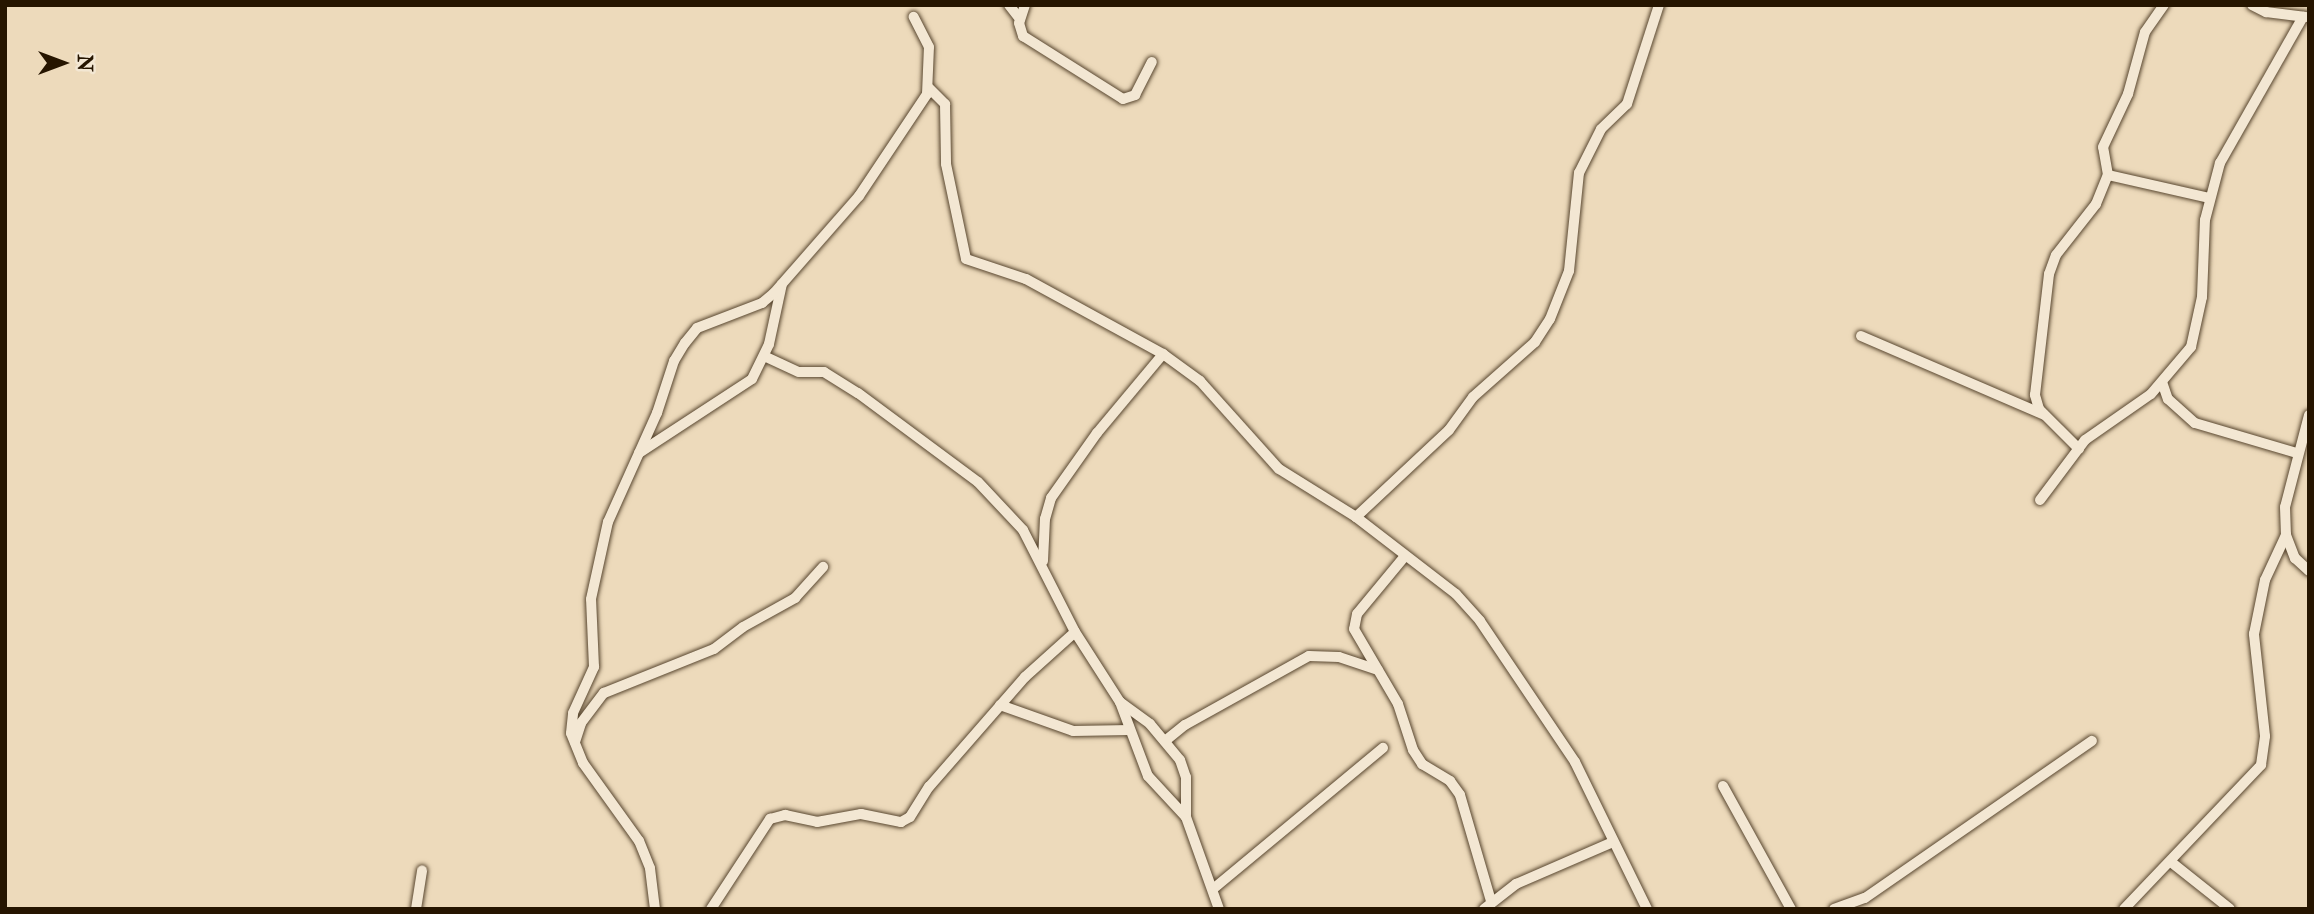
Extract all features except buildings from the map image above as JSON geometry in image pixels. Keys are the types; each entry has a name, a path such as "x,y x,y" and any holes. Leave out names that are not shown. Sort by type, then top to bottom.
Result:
{"street":[{"path":"1009,5 1020,19"},
{"path":"1025,5 1020,19 1020,33 1123,99 1135,95 1152,62"},
{"path":"1356,517 1429,450 1473,397 1535,342 1550,319 1569,271 1578,173 1601,129 1627,104 1659,5"},
{"path":"2079,449 2045,416 2035,395 2049,274 2056,255 2096,204 2108,174 2104,147 2128,94 2145,32 2164,5"},
{"path":"2040,500 2079,449 2162,382 2190,347 2202,297 2209,198 2233,138 2306,17 2266,12 2252,5"},
{"path":"655,909 650,868 639,841 574,745 570,721 594,667 591,599 598,562 618,494 657,413 674,361 697,328 762,303 783,282 859,196 929,88 929,47 914,17"},
{"path":"929,88 945,104 946,164 966,258 1036,284 1163,354 1200,381 1279,469 1356,517 1456,594 1480,621 1575,762 1647,909"},
{"path":"2108,174 2209,198"},
{"path":"637,455 742,388 764,356 783,282"},
{"path":"1861,336 2045,416"},
{"path":"1043,561 1045,519 1051,498 1097,433 1163,354"},
{"path":"764,356 799,372 824,372 866,399 998,500 1043,561 1075,632 1121,702 1148,776 1186,817"},
{"path":"2162,382 2168,399 2195,423 2297,453"},
{"path":"2309,415 2285,507 2286,535 2295,558 2309,571"},
{"path":"2124,909 2261,765 2265,736 2254,634 2265,580 2286,535"},
{"path":"1405,556 1374,589 1354,621 1358,640 1380,671 1398,704 1413,750 1422,764 1450,781 1460,795 1488,905 1516,884 1613,842"},
{"path":"574,745 581,723 604,693 714,649 752,621 795,598 823,567"},
{"path":"711,909 770,819 785,815 817,822 861,814 906,820 929,787 1000,705 1075,632"},
{"path":"1165,741 1185,724 1309,656 1339,657 1380,671"},
{"path":"1121,702 1137,711 1165,741 1186,777 1186,817 1219,909"},
{"path":"1000,705 1073,730 1130,730"},
{"path":"1834,909 1865,898 2092,741"},
{"path":"1213,889 1383,748"},
{"path":"1723,786 1791,909"},
{"path":"2171,862 2230,909"},
{"path":"416,909 422,870"},
{"path":"1865,898 1874,909"}]}
